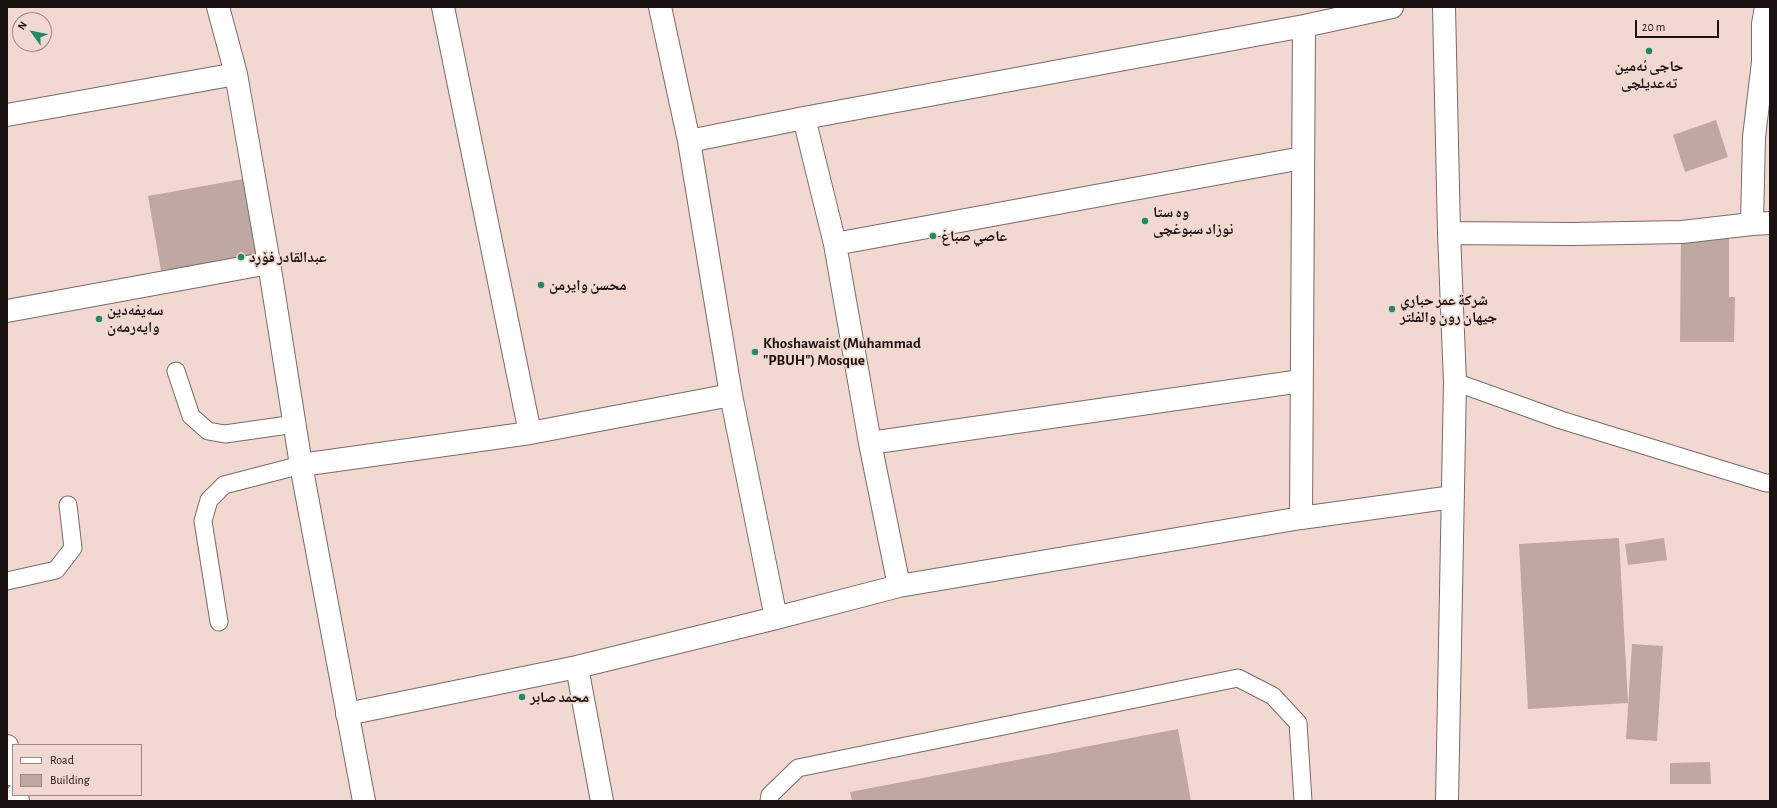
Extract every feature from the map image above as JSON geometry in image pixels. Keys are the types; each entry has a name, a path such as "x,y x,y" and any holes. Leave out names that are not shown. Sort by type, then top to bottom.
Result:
{"street":[{"path":"218,7 236,74 269,263 301,465 364,801"},
{"path":"443,7 530,433"},
{"path":"660,7 689,141 731,396 776,618"},
{"path":"689,141 804,118 1304,26 1392,7"},
{"path":"1444,7 1449,233 1455,382 1448,801"},
{"path":"1449,233 1572,234 1682,232 1761,224 1754,137 1766,62 1763,24 1766,7"},
{"path":"1301,518 1304,26"},
{"path":"7,115 236,74"},
{"path":"804,118 835,244 870,443 899,586"},
{"path":"835,244 1302,158"},
{"path":"7,311 269,263"},
{"path":"870,443 1301,381"},
{"path":"301,465 530,433 731,396"},
{"path":"347,714 577,667 899,586 1301,518 1453,497"},
{"path":"577,667 602,801"},
{"path":"7,746 12,770"}],"lane":[{"path":"176,371 191,416 208,431 225,434 295,424"},
{"path":"1455,382 1560,420 1769,486"},
{"path":"219,622 203,521 209,500 224,485 301,465"},
{"path":"7,580 56,570 73,548 68,505"},
{"path":"769,801 770,795 798,768 1238,678 1273,696 1298,723 1303,801"}],"building":[{"path":"1716,120 1728,157 1685,172 1673,135"},
{"path":"254,177 269,263 163,282 148,196"},
{"path":"1681,234 1729,234 1729,297 1735,297 1734,342 1680,342"},
{"path":"1619,538 1628,703 1528,709 1519,544"},
{"path":"1664,538 1667,560 1628,565 1625,544"},
{"path":"1632,644 1663,646 1657,741 1626,739"},
{"path":"1178,729 1191,801 852,801 850,792"},
{"path":"1710,762 1711,784 1670,784 1670,763"}],"place":[{"name":"حاجی ئەمین تەعدیلچی","path":"1649,51"},
{"name":"وه ستا نوزاد سبوغچى","path":"1145,221"},
{"name":"عاصي صباغ","path":"933,236"},
{"name":"عبدالقادر فۆڕد","path":"241,257"},
{"name":"محسن وایرمن","path":"541,285"},
{"name":"شركة عمر حباري جيھان رون والفلتر","path":"1392,309"},
{"name":"سەیفەدین وایەرمەن","path":"99,319"},
{"name":"Khoshawaist (Muhammad \"PBUH\") Mosque","path":"755,352"},
{"name":"محمد صابر","path":"522,697"}]}
